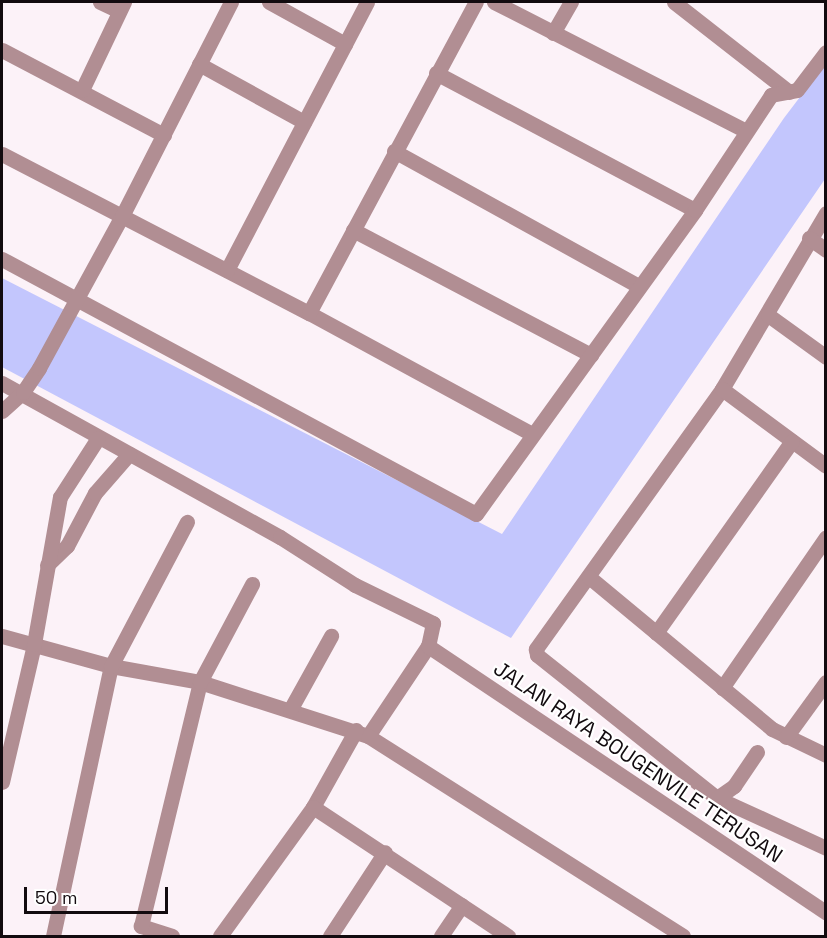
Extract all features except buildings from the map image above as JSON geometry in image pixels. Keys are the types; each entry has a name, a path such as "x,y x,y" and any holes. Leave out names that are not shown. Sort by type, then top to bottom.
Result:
{"street":[{"path":"82,90 122,6 100,2"},
{"path":"2,411 23,392 39,368 122,216 231,2"},
{"path":"269,2 345,44"},
{"path":"227,270 367,2"},
{"path":"309,313 476,2"},
{"path":"494,2 747,131"},
{"path":"554,33 571,2"},
{"path":"674,2 789,92"},
{"path":"2,50 164,135"},
{"path":"2,259 476,514 695,210 771,95 797,90 825,52"},
{"path":"199,64 304,122"},
{"path":"436,73 695,210"},
{"path":"394,152 639,286"},
{"path":"2,154 309,313 532,434"},
{"path":"825,213 768,315 722,389 539,644 537,655 717,798 825,848"},
{"path":"353,230 591,355"},
{"path":"809,238 825,250"},
{"path":"768,315 825,357"},
{"path":"2,383 23,392 98,438 280,537 355,585 424,615 433,623 434,630 428,646 362,733 313,807 219,936"},
{"path":"722,389 825,466"},
{"path":"2,782 34,644 60,497 98,438"},
{"path":"656,633 792,441"},
{"path":"47,566 66,546 95,493 129,454"},
{"path":"53,936 111,666 187,522"},
{"path":"722,688 825,537"},
{"path":"589,577 722,688 786,737 825,755"},
{"path":"172,936 141,926 200,682 252,584"},
{"path":"2,636 111,666 200,682 362,733 683,936"},
{"path":"290,710 331,636"},
{"name":"JALAN RAYA BOUGENVILE TERUSAN","path":"428,646 825,912"},
{"path":"786,737 825,682"},
{"path":"717,798 734,786 758,752"},
{"path":"313,807 385,852 508,936"},
{"path":"330,936 385,852"},
{"path":"441,936 462,905"}],"water":[{"path":"825,64 825,179 511,638 2,367 2,278 502,534 784,118"}]}
